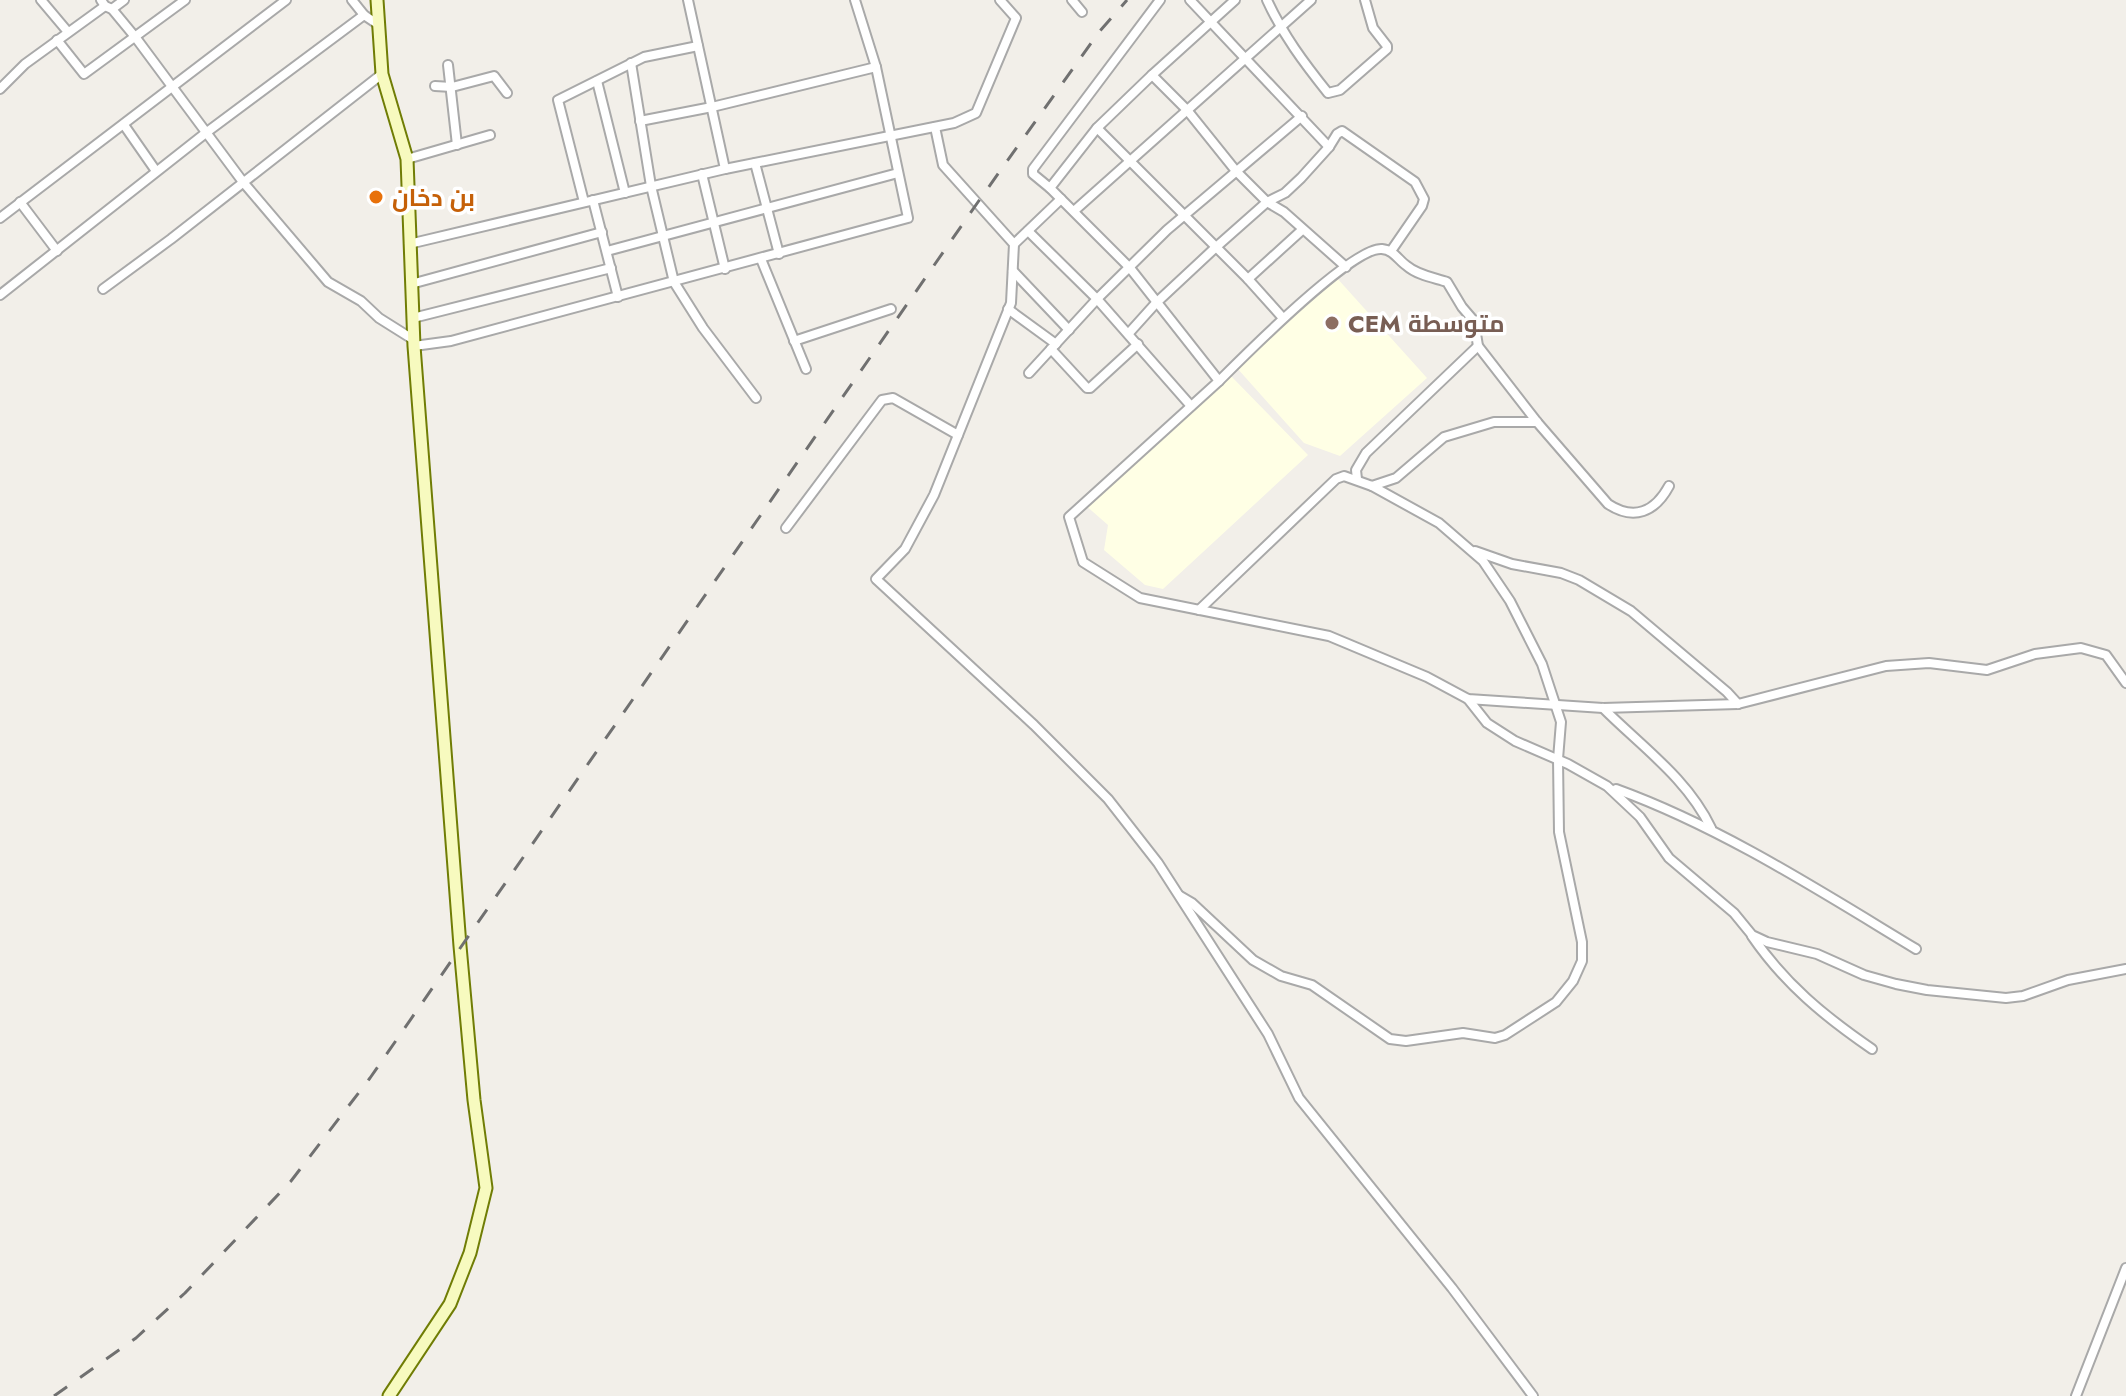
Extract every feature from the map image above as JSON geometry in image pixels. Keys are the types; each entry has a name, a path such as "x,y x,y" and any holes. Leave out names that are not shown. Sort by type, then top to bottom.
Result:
{"street":[{"path":"41,0 68,32"},
{"path":"0,89 25,64 68,32 106,5 124,0"},
{"path":"57,40 84,74 185,0"},
{"path":"0,218 286,0"},
{"path":"352,0 364,15 379,25"},
{"path":"377,0 382,74 407,159 414,343 464,1000 486,1188 470,1253 450,1304 389,1396"},
{"path":"688,0 725,169"},
{"path":"106,5 136,38 243,182 328,282 361,301 414,343 451,341 908,218 876,67 855,0"},
{"path":"409,244 702,174 954,123 976,113 1016,18 1000,0"},
{"path":"1072,0 1082,12"},
{"path":"1160,0 1033,169 1033,174 1130,268 1219,381"},
{"path":"1190,0 1329,147"},
{"path":"1050,188 1097,128 1235,0"},
{"path":"1267,0 1280,29 1328,93 1340,90 1387,49 1373,28 1365,0"},
{"path":"1074,211 1311,0"},
{"path":"0,295 156,171 364,15"},
{"path":"618,297 602,232 589,201 558,100 644,57 698,46"},
{"path":"631,63 651,186 674,282 703,328 756,398"},
{"path":"448,65 457,145"},
{"path":"640,121 712,107 876,67"},
{"path":"103,289 382,74"},
{"path":"1152,75 1187,110 1236,171 1267,202 1284,212 1346,267"},
{"path":"435,86 452,87 494,76 507,93"},
{"path":"597,81 625,193"},
{"path":"1029,373 1097,299 1184,216 1302,116"},
{"path":"124,125 156,171"},
{"path":"935,127 943,165 1014,244 1013,271 1008,309 934,495 905,549 876,579 1034,725 1108,799 1158,863 1268,1034 1299,1098 1452,1288 1533,1396"},
{"path":"1097,128 1282,317"},
{"path":"1129,333 1215,248 1267,202 1285,193 1329,147 1337,134 1346,132 1415,182 1422,192 1422,206 1391,251"},
{"path":"407,159 490,135"},
{"path":"755,163 779,254"},
{"path":"607,251 898,173"},
{"path":"702,174 725,269"},
{"path":"1014,244 1061,199"},
{"path":"20,202 57,251"},
{"path":"1248,279 1302,230"},
{"path":"1028,231 1129,333 1191,406"},
{"path":"411,284 602,232"},
{"path":"1669,486 1658,504 1649,510 1629,512 1617,509 1600,496 1478,346 1474,321 1447,282 1408,268 1391,251 1377,249 1346,267 1282,317 1219,381 1069,517 1083,562 1140,598 1329,636 1427,677 1468,699 1487,723 1515,741 1558,759 1607,786 1663,806 1712,829 1916,949"},
{"path":"761,259 806,369"},
{"path":"413,318 611,268"},
{"path":"1013,271 1069,330"},
{"path":"794,341 891,309"},
{"path":"1008,309 1053,347 1087,388 1138,344"},
{"path":"1357,479 1356,470 1366,453 1478,346"},
{"path":"786,528 882,400 893,398 958,435"},
{"path":"1372,486 1396,478 1444,437 1494,422 1537,422"},
{"path":"1178,894 1192,903 1253,960 1281,976 1312,985 1390,1039 1406,1041 1463,1033 1495,1038 1505,1035 1556,1002 1573,981 1582,961 1582,942 1559,832 1561,722 1557,706 1542,664 1510,601 1483,561 1471,549 1439,523 1372,486 1344,476 1329,484 1199,610"},
{"path":"1471,549 1512,564 1561,573 1592,588 1631,611 1738,704"},
{"path":"1468,699 1603,708 1738,704 1886,666 1929,663 1987,670 2035,654 2081,648 2106,655 2126,683"},
{"path":"1603,708 1659,758 1704,812 1712,829"},
{"path":"1607,786 1640,817 1669,858 1734,913 1775,969 1845,1031 1872,1049"},
{"path":"1752,935 1767,942 1817,954 1864,975 1896,984 2006,998 2023,996 2068,980 2126,969"},
{"path":"2076,1396 2126,1268"}],"shaded area":[{"name":"CEM متوسطة","path":"1336,277 1427,378 1340,456 1304,443 1237,368"},
{"path":"1231,376 1308,455 1163,589 1145,585 1104,550 1108,525 1084,504"}],"railway":[{"path":"54,1396 136,1338 185,1293 291,1181 370,1078 978,202 1099,32 1127,0"}],"place":[{"name":"بن دخان","path":"376,197"},
{"name":"CEM متوسطة","path":"1332,323"}]}
